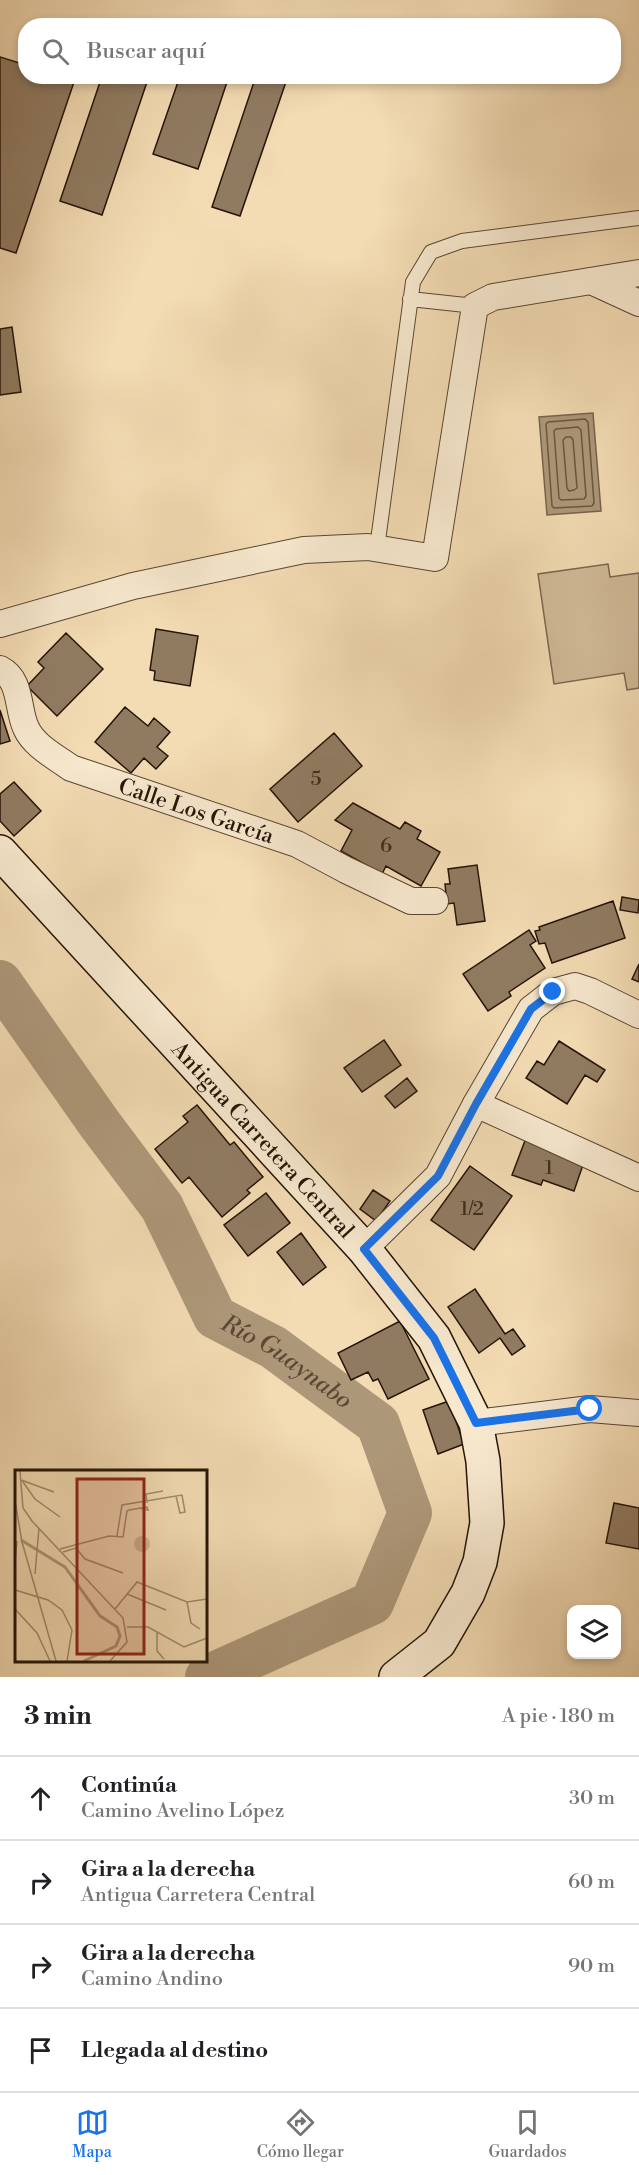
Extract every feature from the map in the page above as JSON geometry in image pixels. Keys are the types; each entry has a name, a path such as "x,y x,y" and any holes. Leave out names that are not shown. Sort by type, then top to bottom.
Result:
{"street":[{"path":"0,624 133,586 304,550 377,548 435,558 476,306 493,297 639,273"},
{"path":"591,281 639,303"},
{"name":"Calle Los García","path":"0,669 6,672 15,686 26,728 39,745 71,768 297,844 411,902 435,902"},
{"name":"Antigua Carretera Central","path":"0,852 364,1249 434,1338 476,1423 483,1461 487,1523 480,1562 468,1593 439,1643 396,1677"},
{"path":"364,1249 438,1176 476,1104 531,1009 553,992 575,986 639,1015"},
{"path":"476,1104 639,1178"},
{"path":"476,1423 590,1409 639,1413"}],"lane":[{"path":"377,548 413,282 431,252 462,241 639,218"},
{"path":"410,299 476,306"}],"shaded area":[{"path":"608,564 610,577 639,573 639,688 627,690 624,673 554,684 538,574"}],"water":[{"path":"593,413 601,511 547,515 539,417"}],"building":[{"path":"0,57 18,63 18,84 73,84 16,253 0,248"},
{"path":"99,84 146,84 102,215 60,201"},
{"path":"177,84 226,84 198,169 153,154"},
{"path":"253,84 285,84 240,216 212,207"},
{"path":"12,327 21,392 0,395 0,329"},
{"path":"156,629 198,636 190,686 154,680 155,671 150,670"},
{"path":"66,633 103,669 57,716 27,686 44,668 38,662"},
{"path":"125,707 148,726 154,718 170,732 157,747 168,756 156,769 144,758 131,773 95,742"},
{"path":"0,710 10,741 0,744"},
{"path":"334,733 362,766 298,822 270,789"},
{"path":"14,782 41,811 14,836 0,821 0,794"},
{"path":"353,803 400,829 405,822 421,831 417,839 440,852 421,886 386,866 382,874 341,851 352,830 335,820"},
{"path":"477,865 485,921 457,925 454,903 447,904 445,884 450,884 448,869"},
{"path":"622,897 639,900 638,913 620,910"},
{"path":"613,901 625,938 552,963 545,943 539,944 535,931 540,930 539,927"},
{"path":"529,930 536,941 530,945 545,968 509,992 511,996 488,1011 463,974"},
{"path":"639,964 639,982 632,979"},
{"path":"384,1040 401,1065 362,1092 344,1068"},
{"path":"559,1041 605,1070 597,1082 585,1075 567,1104 526,1078 537,1061 544,1065"},
{"path":"407,1078 417,1091 395,1108 385,1096"},
{"path":"197,1105 230,1145 234,1142 263,1177 247,1190 250,1193 222,1217 189,1177 182,1183 155,1149 188,1122 183,1116"},
{"path":"526,1138 585,1159 574,1191 543,1180 541,1185 512,1175"},
{"path":"470,1166 512,1196 474,1250 431,1220"},
{"path":"373,1190 390,1201 376,1221 360,1209"},
{"path":"266,1193 290,1223 248,1256 224,1225"},
{"path":"301,1233 326,1267 303,1285 277,1252"},
{"path":"475,1289 505,1334 513,1329 525,1346 512,1355 500,1338 479,1353 448,1307"},
{"path":"400,1321 429,1379 388,1399 378,1379 373,1381 368,1372 351,1380 338,1353"},
{"path":"449,1401 464,1444 438,1454 423,1410"},
{"path":"614,1503 639,1508 639,1549 606,1543"}],"waterway":[{"name":"Río Guaynabo","path":"0,982 99,1123 162,1207 215,1317 273,1347 378,1424 410,1513 372,1603 207,1677"}],"route":[{"path":"553,992 531,1009 476,1104 438,1176 364,1249 434,1338 476,1423 590,1409"}]}
